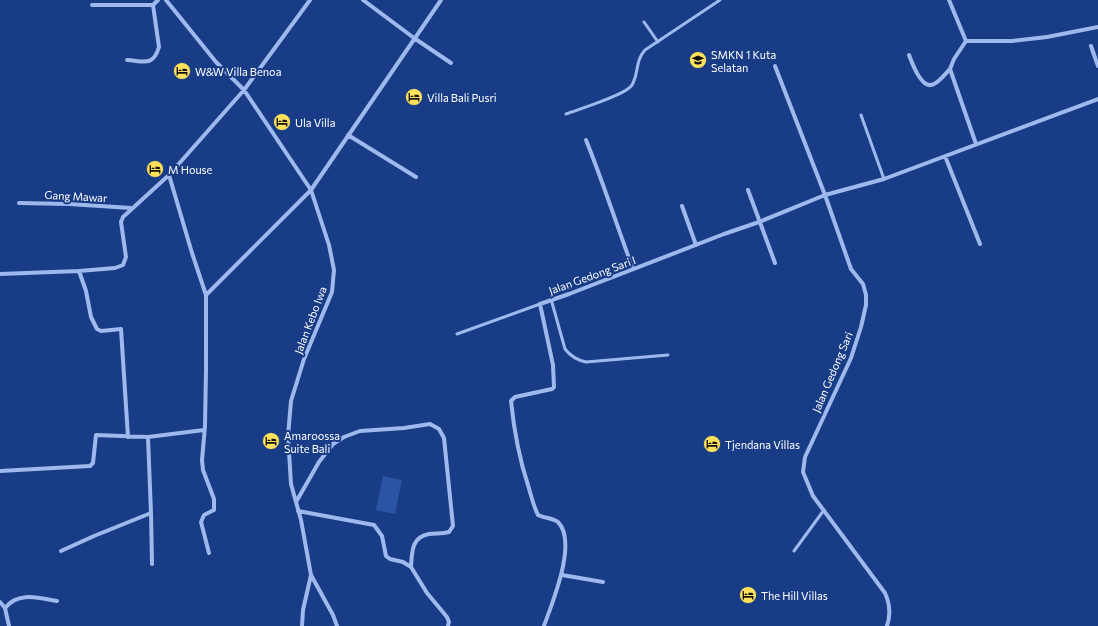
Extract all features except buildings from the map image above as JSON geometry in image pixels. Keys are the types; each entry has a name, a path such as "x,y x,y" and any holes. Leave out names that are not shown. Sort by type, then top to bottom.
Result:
{"street":[{"path":"92,5 153,5 158,0"},
{"name":"Jalan Kebo Iwa","path":"166,0 216,62 244,90 311,190 329,245 334,270 332,292 304,359 291,401 288,436 291,484 311,575 333,615 337,626"},
{"path":"0,274 79,271 115,268 123,265 126,257 121,222 123,217 131,208 169,175 244,90 310,0"},
{"path":"363,0 414,38 451,63"},
{"path":"206,295 311,190 441,0"},
{"path":"949,0 966,41"},
{"path":"127,60 149,62 154,59 158,52 159,47 153,5"},
{"path":"966,41 1012,41 1047,37 1098,27"},
{"path":"909,55 917,74 927,85 930,85 934,84 950,69 954,59 966,41"},
{"path":"1091,46 1098,66"},
{"name":"Jalan Gedong Sari","path":"775,66 825,195 851,269 863,284 866,295 866,305 861,327 851,358 805,458 803,467 804,477 813,496 885,593 890,609 888,626"},
{"path":"950,69 976,144"},
{"name":"Jalan Gedong Sari I","path":"544,626 562,575 565,539 561,526 556,521 538,514 534,508 516,438 510,401 515,397 552,389 554,387 553,365 540,304 759,222 825,195 884,179 1098,100"},
{"path":"348,135 416,177"},
{"path":"586,140 604,184 614,218 633,269"},
{"path":"945,156 980,244"},
{"path":"169,175 206,295 206,370 202,460 203,470 214,499 215,506 214,510 204,515 201,522 209,553"},
{"path":"748,190 775,263"},
{"name":"Gang Mawar","path":"19,203 69,204 131,208"},
{"path":"682,206 696,245"},
{"path":"79,271 86,291 91,317 97,329 101,331 121,329 128,437"},
{"path":"296,502 319,462 334,444 344,437 360,431 404,428 430,424 435,426 439,429 444,438 453,526 448,532 428,534 418,538 414,544 410,567"},
{"path":"0,471 90,466 93,463 96,435 148,437 204,430"},
{"path":"148,437 152,564"},
{"path":"298,511 374,525 382,536 386,556 390,559 403,562 410,567 427,593 447,617 449,622 448,626"},
{"path":"61,551 151,513"},
{"name":"Jalan Kebo Iwa","path":"302,626 303,610 311,575"},
{"path":"562,575 603,582"},
{"path":"5,608 12,601 24,597 57,601"},
{"path":"0,602 5,608 9,626"}],"lane":[{"path":"566,114 617,95 628,89 634,81 641,54 720,0"},
{"path":"644,22 658,42"},
{"path":"860,115 884,179"},
{"path":"551,299 565,349 570,356 578,360 586,362 668,355"},
{"path":"457,334 540,304"},
{"path":"794,551 824,510"}],"shaded area":[{"path":"383,476 402,480 395,514 376,510"}],"place":[{"name":"SMKN 1 Kuta Selatan","path":"698,60"},
{"name":"W&W Villa Benoa","path":"182,71"},
{"name":"Villa Bali Pusri","path":"414,97"},
{"name":"Ula Villa","path":"282,122"},
{"name":"M House","path":"155,169"},
{"name":"Amaroossa Suite Bali","path":"271,441"},
{"name":"Tjendana Villas","path":"712,444"},
{"name":"The Hill Villas","path":"748,595"}]}
